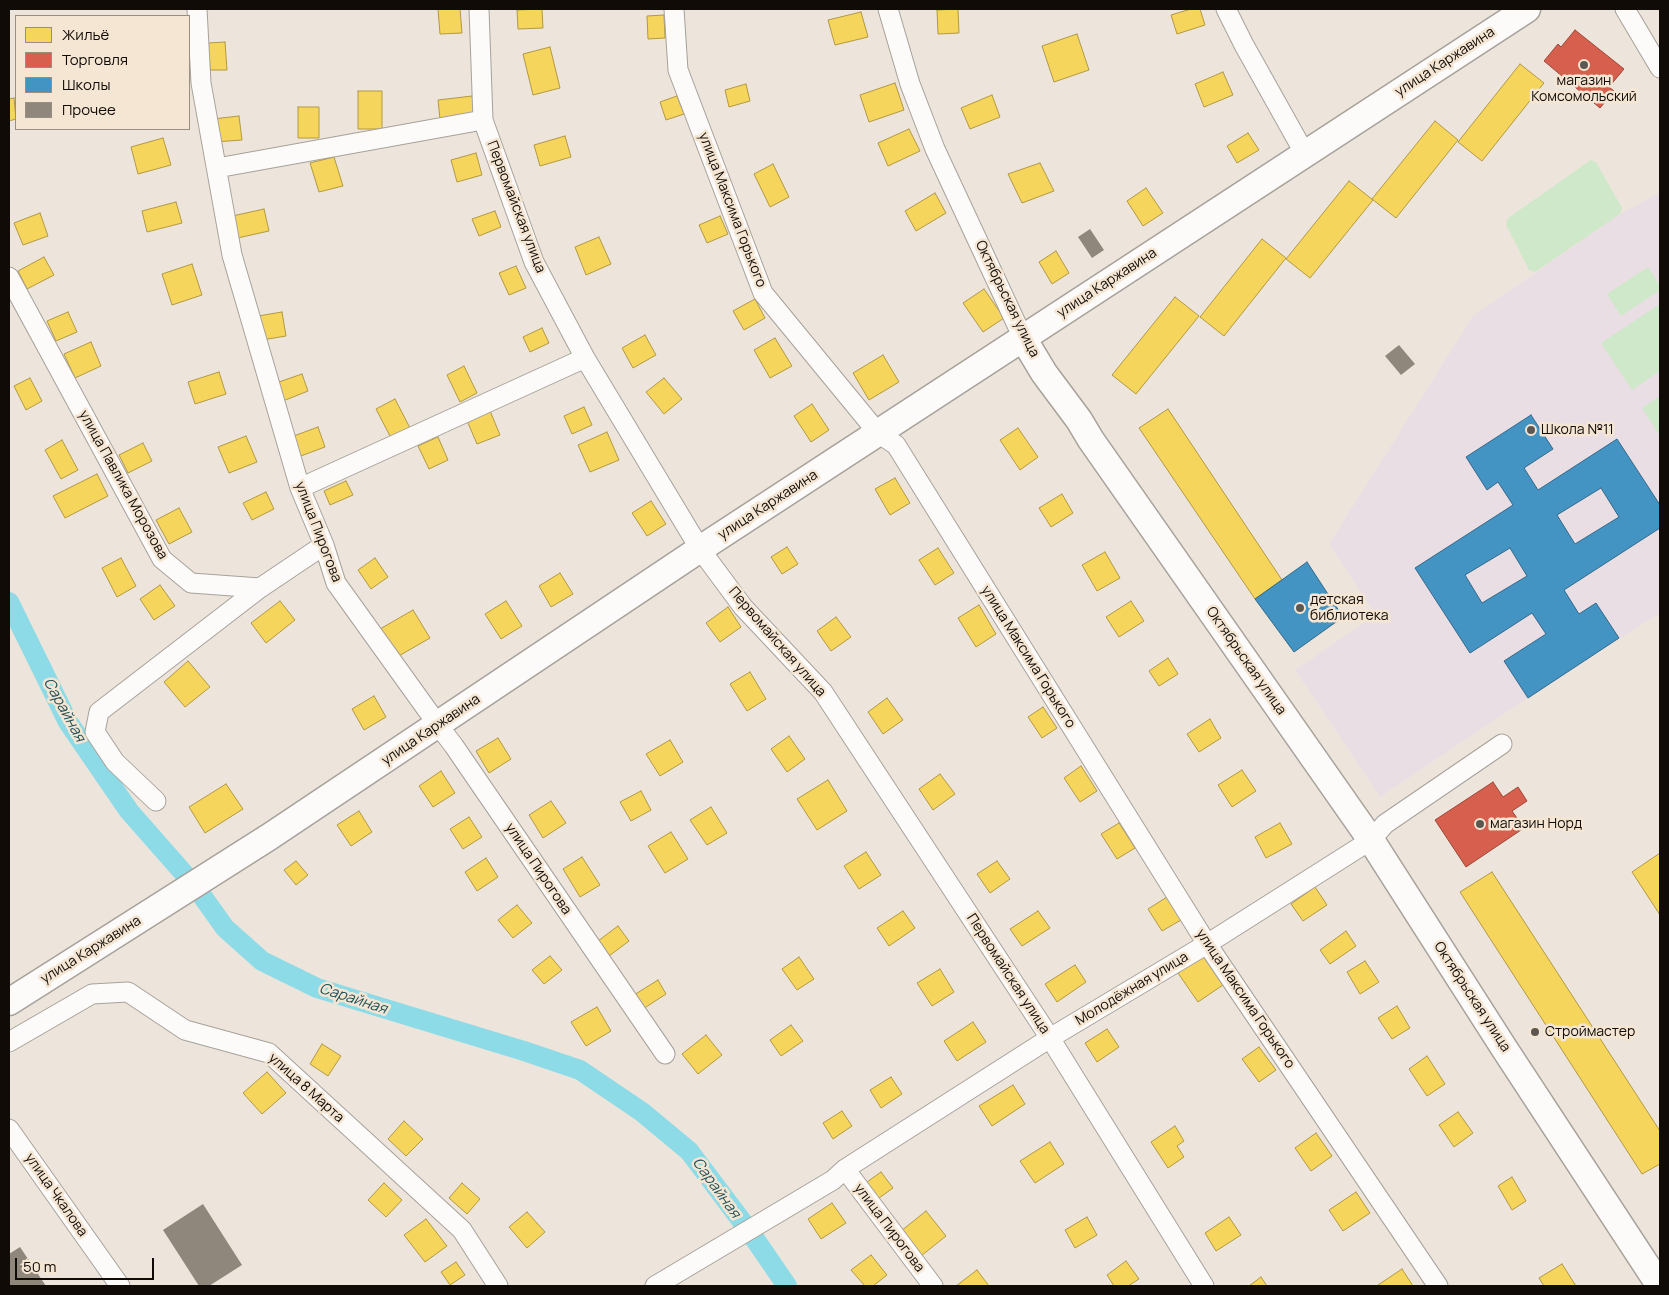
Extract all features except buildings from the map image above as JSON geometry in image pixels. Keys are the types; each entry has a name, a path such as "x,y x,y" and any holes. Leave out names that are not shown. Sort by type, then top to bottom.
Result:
{"street":[{"name":"улица Пирогова","path":"197,9 201,84 232,255 300,488 324,545 336,583 454,746 665,1054"},
{"name":"Первомайская улица","path":"479,9 483,120 534,262 585,358 700,550 743,607 823,692 1050,1038 1204,1286"},
{"name":"улица Максима Горького","path":"674,9 678,70 763,293 878,433 896,445 1208,944 1438,1286"},
{"name":"Октябрьская улица","path":"888,9 910,84 936,148 1024,338 1044,373 1371,840 1660,1286"},
{"path":"1226,9 1244,46 1305,154"},
{"name":"улица Каржавина","path":"9,1002 269,837 700,550 1527,9"},
{"path":"1625,9 1660,68"},
{"path":"217,168 483,120"},
{"name":"улица Павлика Морозова","path":"9,277 162,559 191,583 260,588"},
{"path":"300,488 585,358"},
{"path":"156,801 115,762 95,732 99,712 260,588 324,545"},
{"name":"Молодёжная улица","path":"655,1286 839,1175 1050,1038 1208,944 1371,840 1385,824 1502,744"},
{"name":"улица 8 Марта","path":"9,1042 92,994 128,992 185,1030 269,1053 462,1230 498,1286"},
{"name":"улица Чкалова","path":"9,1128 120,1286"},
{"name":"улица Пирогова","path":"839,1175 932,1286"}],"shaded area":[{"name":"Школа №11","path":"1660,192 1660,613 1380,797 1295,670 1376,615 1329,544 1473,316 1620,214"}],"green space":[{"path":"1591,160 1596,162 1622,208 1620,214 1535,272 1529,270 1506,225 1508,218"},
{"path":"1648,267 1660,286 1660,290 1621,316 1607,294"},
{"path":"1660,304 1660,371 1632,390 1601,343"},
{"path":"1660,396 1660,436 1642,408"}],"waterway":[{"name":"Сарайная","path":"9,602 68,722 129,811 195,886 225,928 262,961 317,988 580,1070 642,1112 689,1151 750,1232 787,1286"}],"place":[{"name":"магазин Комсомольский","path":"1584,65"},
{"name":"Школа №11","path":"1531,430"},
{"name":"детская библиотека","path":"1300,608"},
{"name":"магазин Норд","path":"1480,824"},
{"name":"Строймастер","path":"1535,1032"}]}
